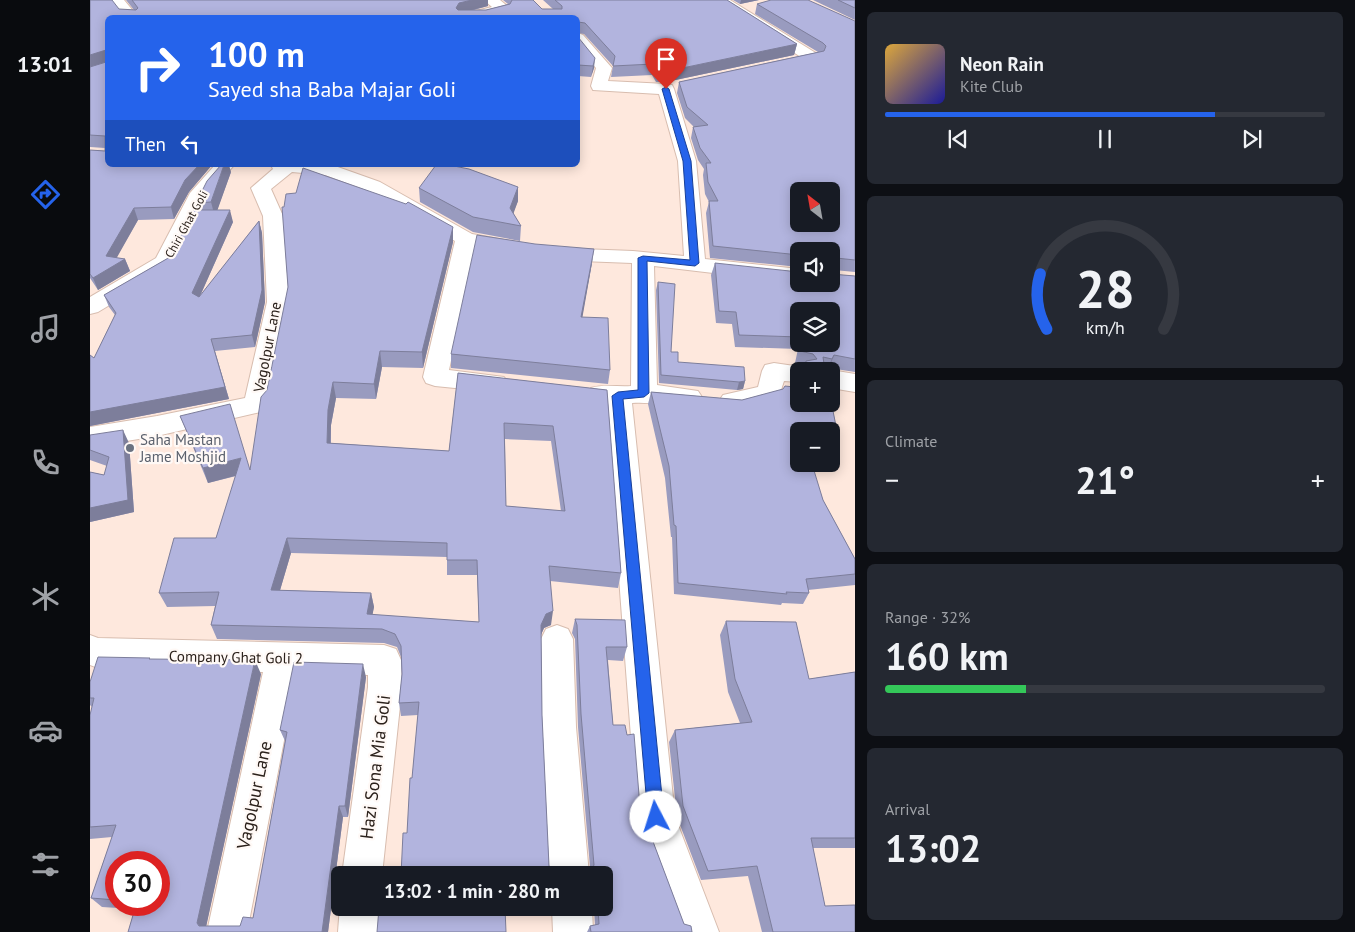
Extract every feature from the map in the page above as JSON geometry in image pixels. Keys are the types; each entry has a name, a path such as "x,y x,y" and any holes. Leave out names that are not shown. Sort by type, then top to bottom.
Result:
{"street":[{"path":"116,0 129,15"},
{"path":"478,15 504,9 491,0"},
{"path":"720,0 813,58 790,63"},
{"path":"738,11 758,6"},
{"path":"580,40 604,68 599,86 666,89 685,85"},
{"path":"666,89 687,161 695,263"},
{"name":"Chiri Ghat Goli","path":"90,307 165,262 200,193 223,167"},
{"name":"Vagolpur Lane","path":"90,437 157,426 256,405 278,302 274,216 261,188 283,167"},
{"path":"302,167 328,170 373,186 466,239 533,252 643,258 790,275"},
{"path":"466,239 435,377 522,386"},
{"path":"643,258 631,394 656,817 698,932"},
{"path":"579,392 737,402 768,393 774,370 790,373"},
{"path":"840,380 855,383"},
{"path":"557,639 559,727 568,866"},
{"name":"Company Ghat Goli 2","path":"90,650 98,653 384,660"},
{"name":"Vagolpur Lane","path":"227,932 283,658"},
{"name":"Hazi Sona Mia Goli","path":"363,866 385,687 384,660"},
{"path":"358,932 359,916"},
{"path":"572,916 573,932"}],"building":[{"path":"90,0 112,0 119,9 136,10 138,8 132,0 472,0 459,3 456,8 458,10 486,10 510,4 512,0 533,0 542,9 562,9 562,6 555,0 727,0 797,44 668,71 658,71 653,64 613,66 615,56 585,23 580,22 580,15 105,15 105,50 90,55"},
{"path":"771,0 808,0 855,21 855,260 840,258 840,242 790,242 790,254 713,246 709,201 718,201 708,182 706,163 711,163 700,148 693,127 708,125 687,107 679,82 824,51 826,46 757,4"},
{"path":"838,0 855,0 855,8"},
{"path":"580,39 595,58 593,66 580,65"},
{"path":"105,62 105,136 90,135 90,67"},
{"path":"90,150 105,151 105,167 197,167 185,180 171,207 134,208 106,256 125,259 93,278 90,274"},
{"path":"219,167 223,167 211,202 196,203 207,181"},
{"path":"435,167 469,169 518,187 510,208 521,226 473,217 419,188"},
{"path":"303,168 406,204 408,202 453,227 422,352 380,351 374,384 333,382 328,410 327,443 449,451 458,373 607,390 621,573 549,566 553,611 546,614 541,625 542,715 549,866 401,866 403,833 407,833 410,778 412,778 419,702 399,703 402,674 401,646 395,634 382,629 211,625 219,592 159,593 174,538 216,538 241,458 203,468 180,416 230,404 250,470 261,397 267,390 288,287 282,207 284,207 286,194 296,193","holes":["504,423 553,426 565,511 506,506","287,538 447,543 447,560 477,560 479,622 367,614 371,593 271,590"]},
{"path":"194,210 230,210 192,293 199,297 259,221 262,290 252,335 211,339 225,387 90,412 90,355 94,358 116,313 104,295 170,257"},
{"path":"477,235 535,244 594,249 581,317 608,318 610,370 451,354"},
{"path":"715,263 790,271 790,292 840,292 840,275 855,276 855,359 834,355 832,359 823,357 824,362 806,362 817,359 813,354 804,352 840,352 840,302 790,302 790,337 739,335 736,312 719,311"},
{"path":"658,282 675,284 671,352 678,352 678,362 744,367 745,381 661,375"},
{"path":"785,386 790,387 790,412 833,412 835,422 790,422 790,472 814,472 823,500 855,559 855,574 806,579 809,593 786,592 787,594 678,583 676,526 674,525 669,466 651,392 742,400 783,389"},
{"path":"123,430 128,500 90,508 90,472 104,475 109,457 90,450 90,435"},
{"path":"575,619 625,620 627,647 606,647 613,725 625,725 627,735 634,734 640,807 684,924 691,926 692,932 591,932 590,926 599,924 598,916 613,916 613,866 594,866 581,714 577,625"},
{"path":"726,621 796,622 809,679 855,672 855,838 811,838 825,906 855,905 855,932 773,932 757,866 708,871 683,806 675,730 752,722 735,679"},
{"path":"98,657 255,660 197,923 199,926 240,926 243,917 253,918 287,732 280,730 294,662 363,664 345,806 339,806 322,932 128,932 133,916 170,916 170,851 107,851 116,825 90,827 90,715 94,698 90,698 90,682"},
{"path":"105,857 105,899 91,898"},
{"path":"378,916 505,916 506,932 377,932"}],"place":[{"name":"Saha Mastan Jame Moshjid","path":"130,448"}],"route":[{"path":"656,817 618,396 644,393 643,258 695,263 687,161 666,89"}]}
